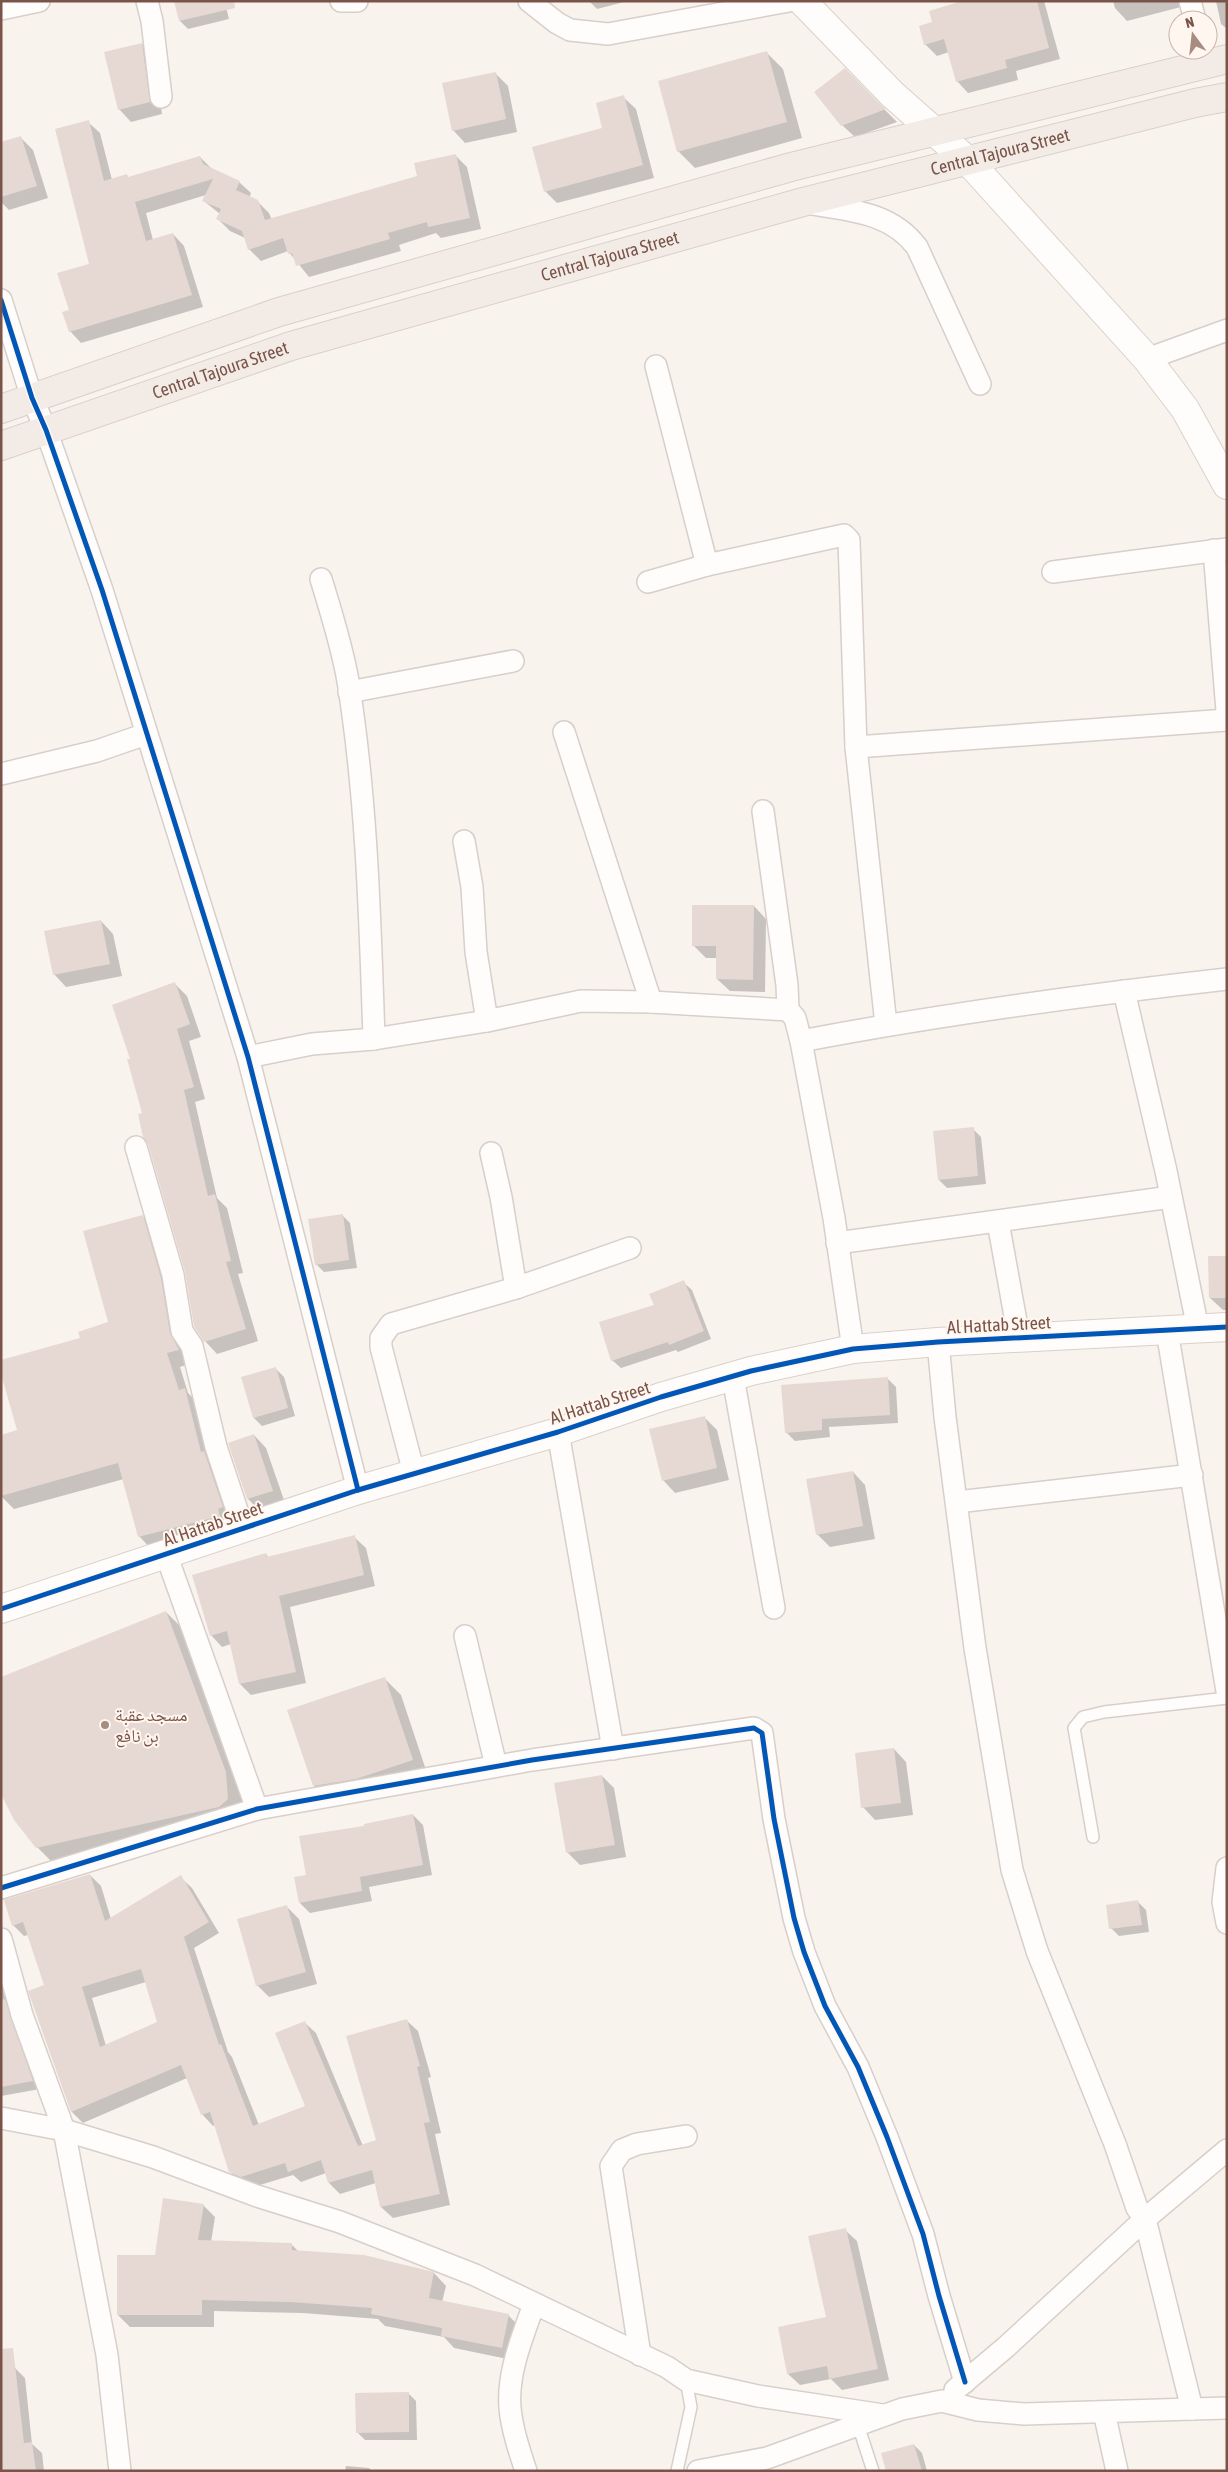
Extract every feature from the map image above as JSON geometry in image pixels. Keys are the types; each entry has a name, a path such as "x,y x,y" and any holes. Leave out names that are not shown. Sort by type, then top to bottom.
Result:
{"main road":[{"path":"1,409 279,312 791,167 936,132 1201,60"},
{"name":"Central Tajoura Street","path":"1,446 291,346 803,202 969,162 1195,103 1227,97"}],"street":[{"path":"1,9 39,1"},
{"path":"147,1 152,21 161,97"},
{"path":"341,1 357,1"},
{"path":"529,1 557,23 570,30 608,34 789,1"},
{"path":"802,1 892,94 969,162 1147,359 1185,409 1227,485"},
{"path":"803,202 887,219 906,232 917,246 980,384"},
{"path":"1,300 32,398 46,430 102,590 248,1057 358,1490"},
{"path":"1147,359 1227,330"},
{"path":"656,366 707,565"},
{"path":"648,582 707,565 847,536 850,546 856,747 886,1025"},
{"path":"1053,572 1221,550 1227,711"},
{"path":"321,578 349,692 366,833 374,1039"},
{"path":"349,692 513,660"},
{"path":"856,747 1227,720"},
{"path":"564,732 651,1002"},
{"path":"1,774 97,751 146,734"},
{"path":"763,811 787,985 788,1010 795,1018 801,1042 837,1243 853,1349"},
{"path":"464,841 472,887 476,952 487,1020"},
{"path":"801,1042 886,1025 1124,991 1227,979"},
{"path":"1124,991 1171,1197 1198,1329"},
{"path":"248,1057 312,1044 374,1039 487,1020 581,1001 651,1002 788,1010"},
{"path":"136,1147 173,1275 182,1331 192,1346 216,1447 243,1528"},
{"path":"491,1153 501,1197 516,1288"},
{"path":"837,1243 1171,1197"},
{"path":"998,1222 1019,1338"},
{"path":"414,1473 381,1347 380,1338 391,1324 516,1288 630,1248"},
{"name":"Al Hattab Street","path":"1,1609 358,1490 558,1432 661,1397 733,1377 853,1349 938,1342 1227,1327"},
{"path":"1167,1331 1227,1690"},
{"path":"938,1342 975,1648 1012,1870 1037,1951 1114,2144 1137,2208 1145,2219 1192,2409"},
{"path":"733,1377 774,1608"},
{"path":"558,1432 613,1749"},
{"path":"957,1502 1192,1475"},
{"path":"166,1554 257,1809"},
{"path":"465,1636 496,1766"},
{"path":"1,1888 257,1809 496,1766 754,1728 762,1733 774,1819 794,1918 804,1952 825,2006 858,2067 923,2234 938,2296 965,2382"},
{"path":"1227,1868 1223,1902 1227,1923"},
{"path":"1,1939 22,2015 64,2130 107,2355 120,2471"},
{"path":"1,2118 64,2130 153,2157 257,2196 340,2222 475,2275 667,2367 686,2380 758,2396 884,2415"},
{"path":"640,2355 611,2166 622,2150 637,2144 686,2136"},
{"path":"942,2401 1006,2348 1145,2219 1227,2150"},
{"path":"526,2471 515,2438 510,2392 518,2352 534,2304"},
{"path":"698,2471 769,2464 884,2415 902,2409 942,2401 978,2410 1024,2414 1227,2408"},
{"path":"1104,2412 1117,2471"}],"lane":[{"path":"1093,1838 1074,1728 1083,1717 1104,1712 1227,1698"},
{"path":"677,2471 691,2407 686,2380"},
{"path":"858,2425 873,2471"}],"building":[{"path":"174,1 234,1 235,8 179,21"},
{"path":"962,1 1037,1 1049,48 1005,60 1007,68 956,82 944,39 924,45 919,26 932,22 929,11"},
{"path":"142,43 150,102 118,110 104,52"},
{"path":"767,51 787,122 677,152 658,81"},
{"path":"845,68 886,109 841,126 814,92"},
{"path":"496,72 506,119 452,131 442,83"},
{"path":"624,95 643,165 544,192 532,147 602,128 596,103"},
{"path":"89,120 104,181 127,174 128,177 200,156 203,164 240,181 236,190 258,200 265,220 417,176 414,163 456,154 470,218 428,227 427,222 388,233 390,239 296,266 292,253 288,254 283,238 248,250 242,231 216,219 221,209 202,201 213,179 135,202 146,241 173,233 192,295 69,332 62,312 69,310 57,273 89,264 55,129"},
{"path":"21,136 37,186 1,197 1,142"},
{"path":"692,905 754,905 753,980 716,979 716,946 692,946"},
{"path":"101,920 110,964 53,975 44,931"},
{"path":"175,982 190,1024 177,1029 194,1087 184,1090 208,1196 215,1194 231,1261 226,1262 246,1329 204,1342 194,1326 185,1272 148,1144 143,1137 138,1114 142,1113 127,1059 130,1059 112,1005"},
{"path":"974,1127 978,1176 938,1180 933,1131"},
{"path":"343,1214 349,1260 315,1265 308,1219"},
{"path":"143,1215 161,1278 170,1333 179,1350 167,1353 179,1390 185,1388 201,1452 204,1451 223,1507 218,1509 220,1516 138,1537 118,1463 1,1496 1,1435 17,1430 1,1374 1,1360 80,1338 78,1332 108,1322 83,1231"},
{"path":"1208,1256 1227,1256 1227,1298 1209,1298"},
{"path":"684,1280 704,1331 669,1345 668,1342 611,1361 599,1322 654,1305 649,1294"},
{"path":"276,1367 288,1408 253,1418 241,1377"},
{"path":"888,1377 890,1415 822,1419 822,1430 785,1433 781,1385"},
{"path":"705,1416 717,1468 662,1481 649,1429"},
{"path":"254,1434 273,1491 247,1499 228,1443"},
{"path":"853,1471 863,1526 816,1535 806,1479"},
{"path":"355,1535 364,1575 279,1596 296,1672 239,1684 227,1631 210,1636 192,1575 266,1553 267,1557"},
{"name":"مسجد عقبة بن نافع","path":"166,1611 226,1772 228,1799 219,1807 36,1848 14,1820 1,1794 1,1677"},
{"path":"385,1677 413,1760 356,1779 313,1786 287,1710"},
{"path":"894,1748 901,1803 861,1808 855,1753"},
{"path":"602,1775 615,1845 566,1853 554,1783"},
{"path":"413,1814 423,1865 360,1877 362,1891 299,1903 294,1877 306,1875 299,1836 364,1826 364,1824"},
{"path":"90,1874 105,1921 181,1875 209,1922 184,1937 219,2045 221,2044 253,2126 305,2106 275,2033 305,2021 358,2146 376,2140 346,2036 407,2019 420,2066 417,2067 430,2122 424,2123 440,2194 380,2207 372,2170 328,2183 321,2160 288,2172 285,2163 241,2177 229,2172 210,2112 201,2115 181,2065 71,2112 28,1991 44,1985 23,1922 12,1926 4,1900","holes":["141,1969 157,2022 100,2047 82,1987"]},
{"path":"1138,1900 1142,1925 1109,1929 1106,1905"},
{"path":"287,1905 306,1972 256,1986 237,1919"},
{"path":"5,1999 33,2081 1,2087 1,2000"},
{"path":"163,2198 204,2204 198,2240 292,2243 292,2250 364,2255 434,2272 429,2298 509,2314 502,2348 441,2336 442,2328 371,2314 372,2308 290,2302 202,2300 202,2315 117,2315 117,2255 155,2255"},
{"path":"846,2228 878,2369 829,2379 827,2366 787,2374 778,2327 826,2317 808,2236"},
{"path":"13,2348 24,2443 32,2442 36,2471 1,2471 1,2349"},
{"path":"409,2392 409,2432 356,2433 355,2393"},
{"path":"914,2444 922,2471 886,2471 881,2453"}],"cycle path":[{"path":"1,300 32,398 46,430 102,590 248,1057 358,1490"},
{"path":"1,1609 358,1490 558,1432 661,1397 751,1371 853,1349 938,1342 1227,1327"},
{"path":"1,1888 257,1809 532,1760 754,1728 762,1733 774,1819 794,1918 804,1952 825,2006 858,2067 887,2137 923,2234 939,2296 965,2382"}],"place":[{"name":"مسجد عقبة بن نافع","path":"105,1725"}]}
